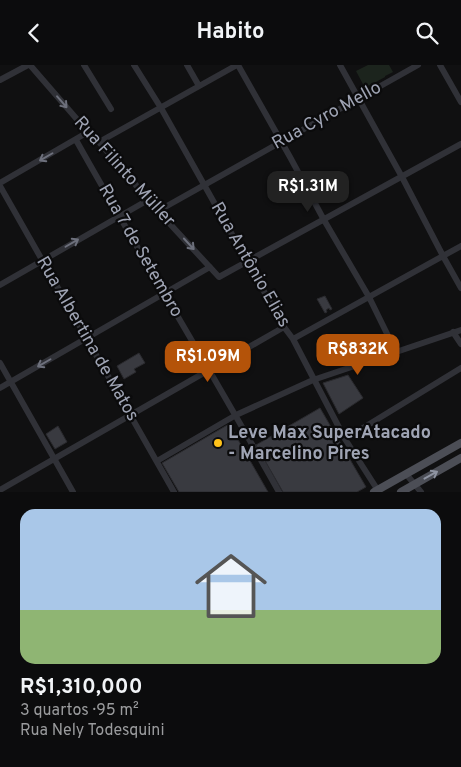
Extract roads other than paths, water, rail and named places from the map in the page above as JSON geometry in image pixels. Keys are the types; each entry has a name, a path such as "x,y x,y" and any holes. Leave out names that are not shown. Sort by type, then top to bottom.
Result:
{"main road":[{"path":"377,491 461,443"},
{"path":"401,492 461,458"}],"street":[{"path":"0,80 29,65"},
{"name":"Rua Filinto Müller","path":"29,65 219,277 247,261"},
{"path":"84,65 111,109"},
{"name":"Rua Antônio Elias","path":"134,65 161,108 284,327 293,339 345,439 377,491"},
{"path":"187,65 199,86"},
{"path":"100,142 237,65 369,297 396,352"},
{"path":"340,65 461,288"},
{"name":"Rua Cyro Mello","path":"158,211 418,65"},
{"path":"440,65 461,101"},
{"path":"0,185 88,132"},
{"name":"Rua 7 de Setembro","path":"76,140 279,492"},
{"path":"247,261 461,144"},
{"name":"Rua Albertina de Matos","path":"0,185 174,492"},
{"path":"0,285 148,200"},
{"path":"293,339 461,246"},
{"path":"0,389 210,267"},
{"path":"0,489 284,327"},
{"path":"157,461 236,415 313,380 461,330"},
{"path":"452,332 461,344"},
{"path":"0,363 73,492"},
{"path":"345,439 461,368"},
{"path":"406,474 421,492"}],"place":[{"name":"Leve Max SuperAtacado - Marcelino Pires","path":"218,443"}]}
